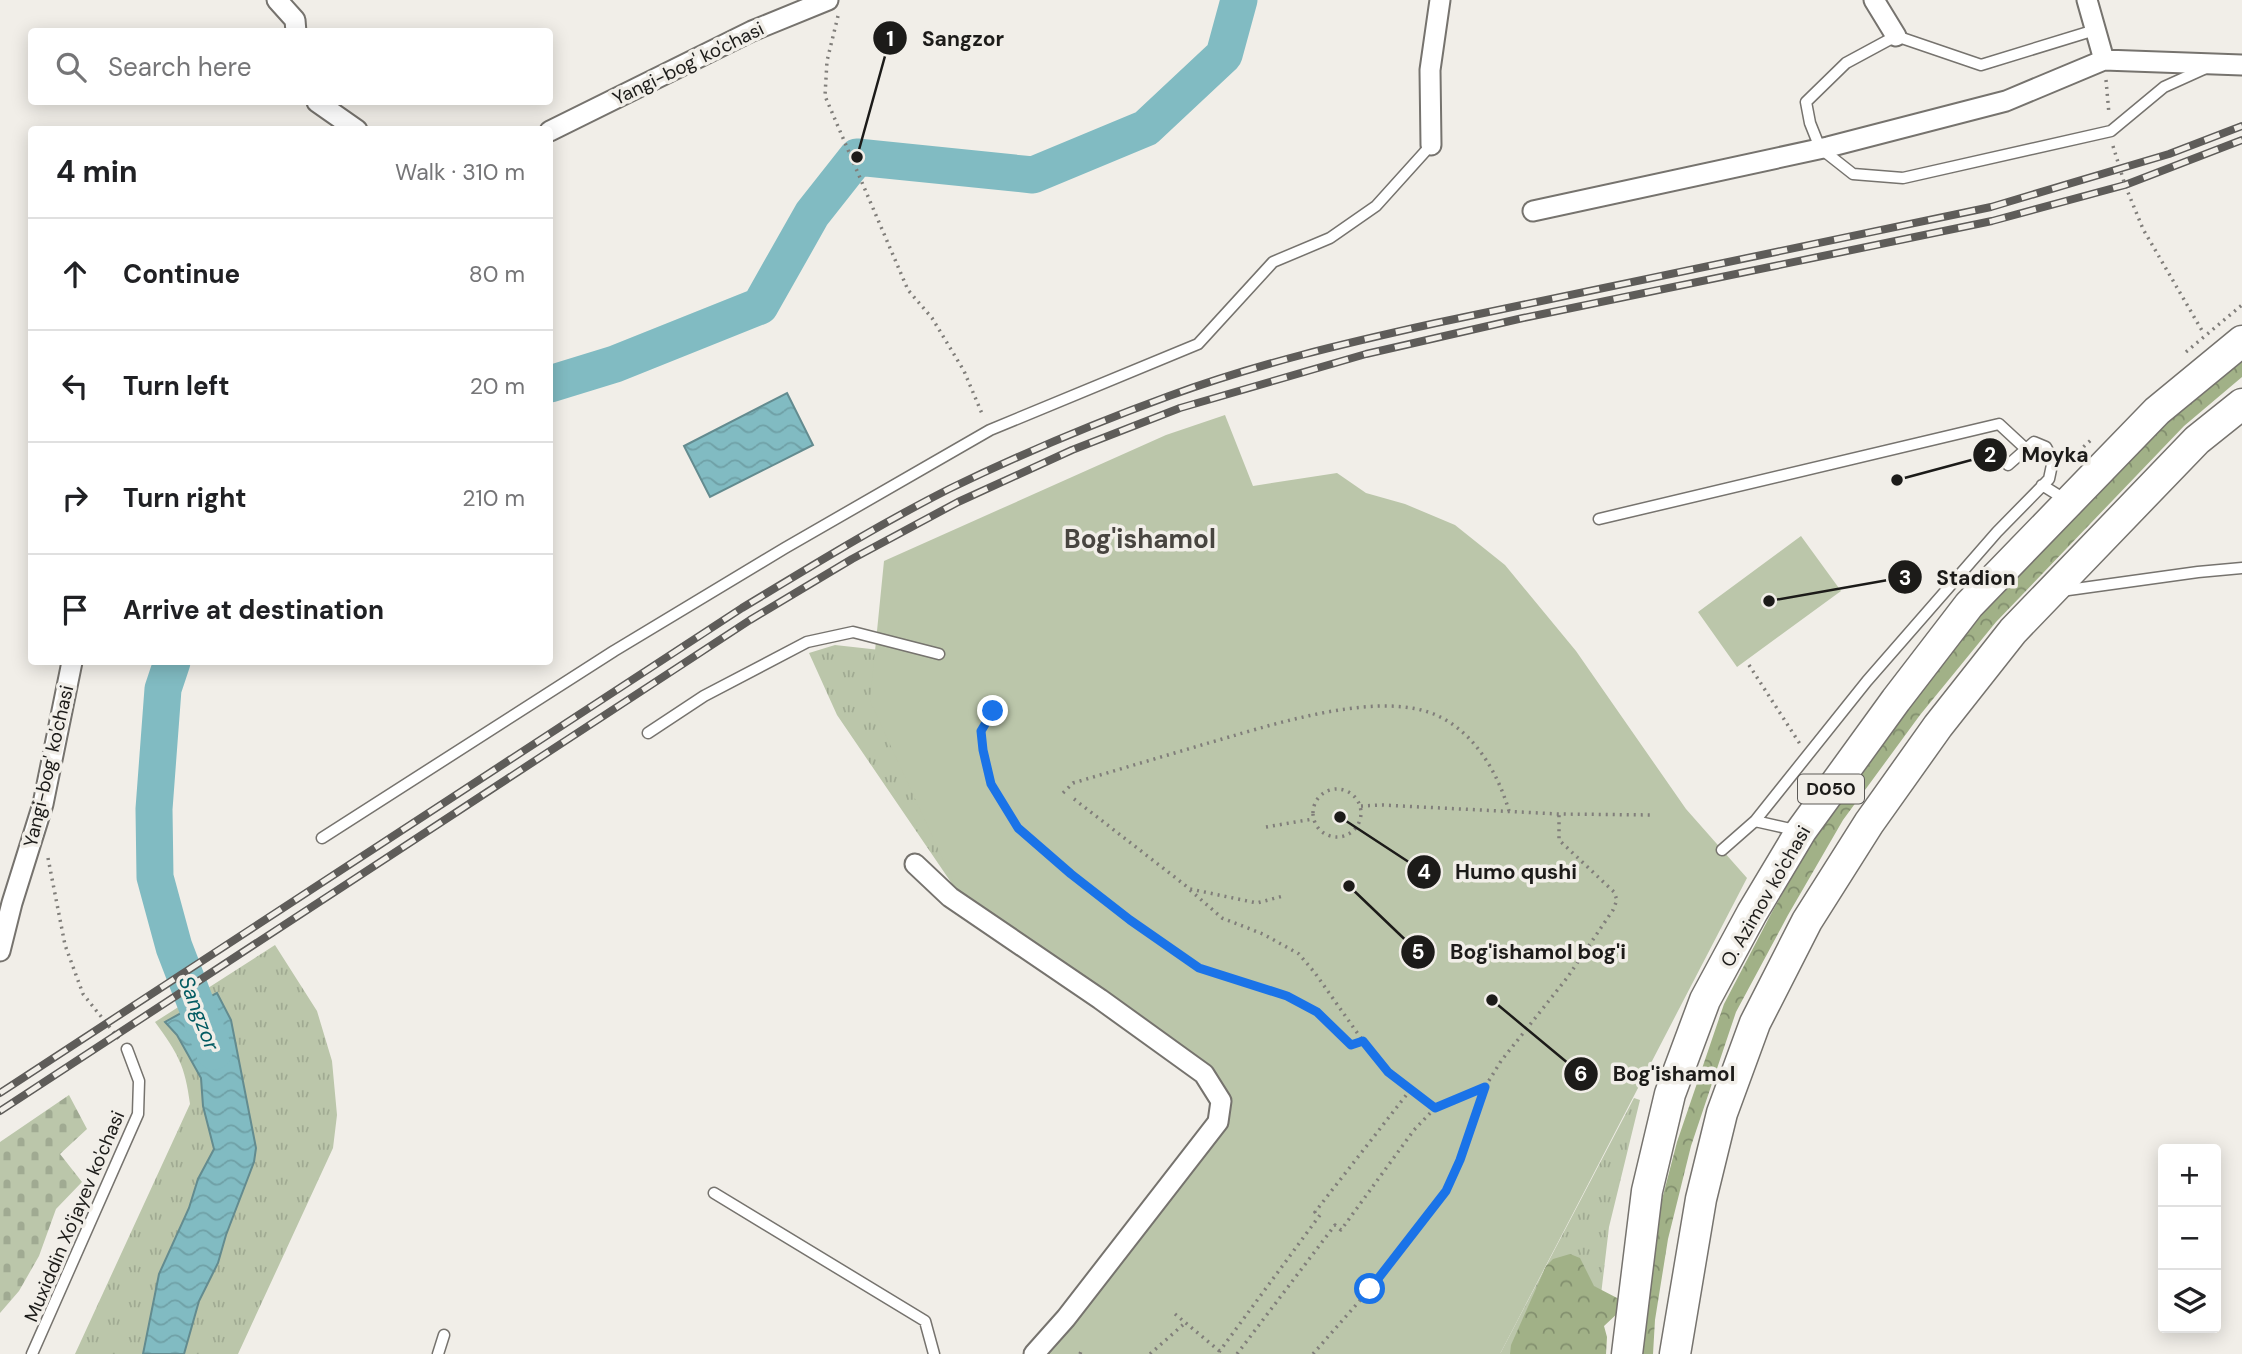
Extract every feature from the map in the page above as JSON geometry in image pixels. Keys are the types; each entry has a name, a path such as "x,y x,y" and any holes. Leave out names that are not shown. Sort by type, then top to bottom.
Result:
{"main road":[{"name":"O. Azimov ko'chasi","path":"1627,1354 1647,1191 1670,1094 1705,1000 1752,913 1801,831 1969,605 2157,411 2242,341"},
{"name":"D050","path":"1675,1354 1704,1187 1722,1113 1755,1023 1808,921 1869,823 1947,715 2013,631 2197,440 2242,404"}],"street":[{"path":"277,0 295,20 296,28"},
{"path":"1431,145 1430,70 1440,0"},
{"path":"1874,0 1896,36"},
{"path":"2087,0 2104,60"},
{"name":"Yangi-bog' ko'chasi","path":"553,130 752,30 833,6"},
{"path":"1533,211 1821,148 2006,101 2104,60 2242,65"},
{"path":"321,105 351,126"},
{"name":"Yangi-bog' ko'chasi","path":"0,951 43,804 71,665"},
{"path":"915,864 950,897 1204,1074 1221,1101 1218,1122 1066,1318 1034,1354"}],"lane":[{"path":"2095,30 1981,65 1896,36 1846,63 1806,102 1810,123 1821,148 1853,174 1903,178 2111,131 2164,87 2214,64"},
{"path":"322,838 614,651 785,548 990,430 1198,344 1273,262 1330,238 1376,206 1431,145"},
{"path":"1599,519 1999,424 2026,449"},
{"path":"1721,850 1755,821 1806,755 1932,605 2049,479 2053,460 2046,447 2034,442 2008,465"},
{"path":"2042,485 2068,502"},
{"path":"2050,593 2242,568"},
{"path":"648,733 704,696 807,642 853,632 939,654"},
{"path":"1755,821 1801,831"},
{"name":"Muxiddin Xo'jayev ko'chasi","path":"32,1354 138,1114 139,1081 127,1049"},
{"path":"714,1193 925,1321 934,1354"},
{"path":"438,1354 444,1335"}],"path":[{"path":"833,6 825,96 908,290 932,318 964,371 990,430"},
{"path":"2104,60 2113,152 2143,229 2204,334"},
{"path":"1749,665 1806,755"},
{"path":"1063,793 1073,783 1281,722 1345,710 1393,705 1428,712 1462,730 1502,786 1509,811"},
{"path":"993,711 981,731 983,750 991,784 1018,828 1130,920 1199,968 1287,996 1317,1012 1351,1045 1363,1041"},
{"path":"1335,788 1351,793 1361,806 1360,823 1355,830 1340,837 1323,833 1313,819 1312,811 1320,796 1335,788"},
{"path":"1074,799 1223,918 1263,934 1299,954 1388,1072 1435,1108"},
{"path":"1361,806 1653,815"},
{"path":"1314,1354 1370,1289 1446,1191 1460,1160 1485,1087 1501,1061 1567,978 1613,910 1616,900 1614,892 1559,840 1559,814"},
{"path":"1266,827 1313,819"},
{"path":"48,858 65,945 83,994 127,1049"},
{"path":"1189,889 1257,903 1283,896"},
{"path":"1237,1354 1335,1225 1340,1230 1414,1130 1435,1108 1485,1087"},
{"path":"1175,1314 1221,1353 1320,1214 1315,1212 1411,1089"},
{"path":"1150,1354 1186,1322"}],"green space":[{"path":"2242,355 2242,377 2184,426 1996,622 1920,715 1843,820 1736,1012 1691,1146 1668,1239 1655,1320 1653,1354 1638,1354 1653,1234 1677,1142 1724,1004 1829,812 1906,705 1982,614 2169,416"},
{"path":"1225,415 1253,486 1337,473 1366,493 1405,504 1455,525 1505,565 1576,651 1686,809 1747,878 1500,1354 1047,1354 1230,1101 1224,1085 1207,1068 959,894 870,701 884,561 1166,435"},
{"path":"1801,536 1841,591 1737,667 1698,612"},
{"path":"835,645 898,652 1228,1040 1230,1101 1224,1085 1207,1068 959,894 837,715 809,653"},
{"path":"275,945 317,1011 332,1061 337,1115 333,1148 238,1354 75,1354 190,1104 186,1079 179,1060 155,1022"},
{"path":"69,1095 87,1129 60,1154 82,1182 56,1209 39,1256 19,1291 0,1313 0,1142"},
{"path":"1634,1098 1640,1100 1609,1227 1594,1354 1500,1354"},
{"path":"1570,1254 1580,1258 1594,1286 1619,1299 1619,1312 1604,1326 1607,1337 1606,1354 1510,1354 1511,1345 1546,1266 1553,1259"}],"water":[{"path":"787,393 813,445 710,497 684,446"},
{"path":"217,993 231,1020 256,1148 254,1162 218,1263 199,1301 184,1354 143,1354 159,1274 189,1208 198,1179 214,1149 203,1106 201,1078 177,1035 165,1022"}],"waterway":[{"name":"Sangzor","path":"553,383 615,364 760,306 812,214 857,157 1033,175 1146,128 1224,55 1239,0"},
{"name":"Sangzor","path":"171,665 163,689 154,809 155,877 174,947 214,1051"}],"railway":[{"path":"0,1093 742,608 923,503 1031,451 1169,396 1301,355 1436,323 1991,207 2169,154 2242,126"},
{"path":"0,1111 750,620 852,559 958,502 1072,450 1180,408 1366,354 1523,318 1992,221 2125,185 2242,140"}],"place":[{"name":"Sangzor","path":"857,157"},
{"name":"Moyka","path":"1897,480"},
{"name":"Stadion","path":"1769,601"},
{"name":"Humo qushi","path":"1340,817"},
{"name":"Bog'ishamol bog'i","path":"1349,886"},
{"name":"Bog'ishamol","path":"1492,1000"}],"district":[{"name":"Bog'ishamol","path":"1140,539"}],"route":[{"path":"993,711 981,731 983,750 991,784 1018,828 1130,920 1199,968 1287,996 1317,1012 1351,1045 1363,1041 1388,1072 1435,1108 1485,1087 1460,1160 1446,1191 1370,1289"}]}
